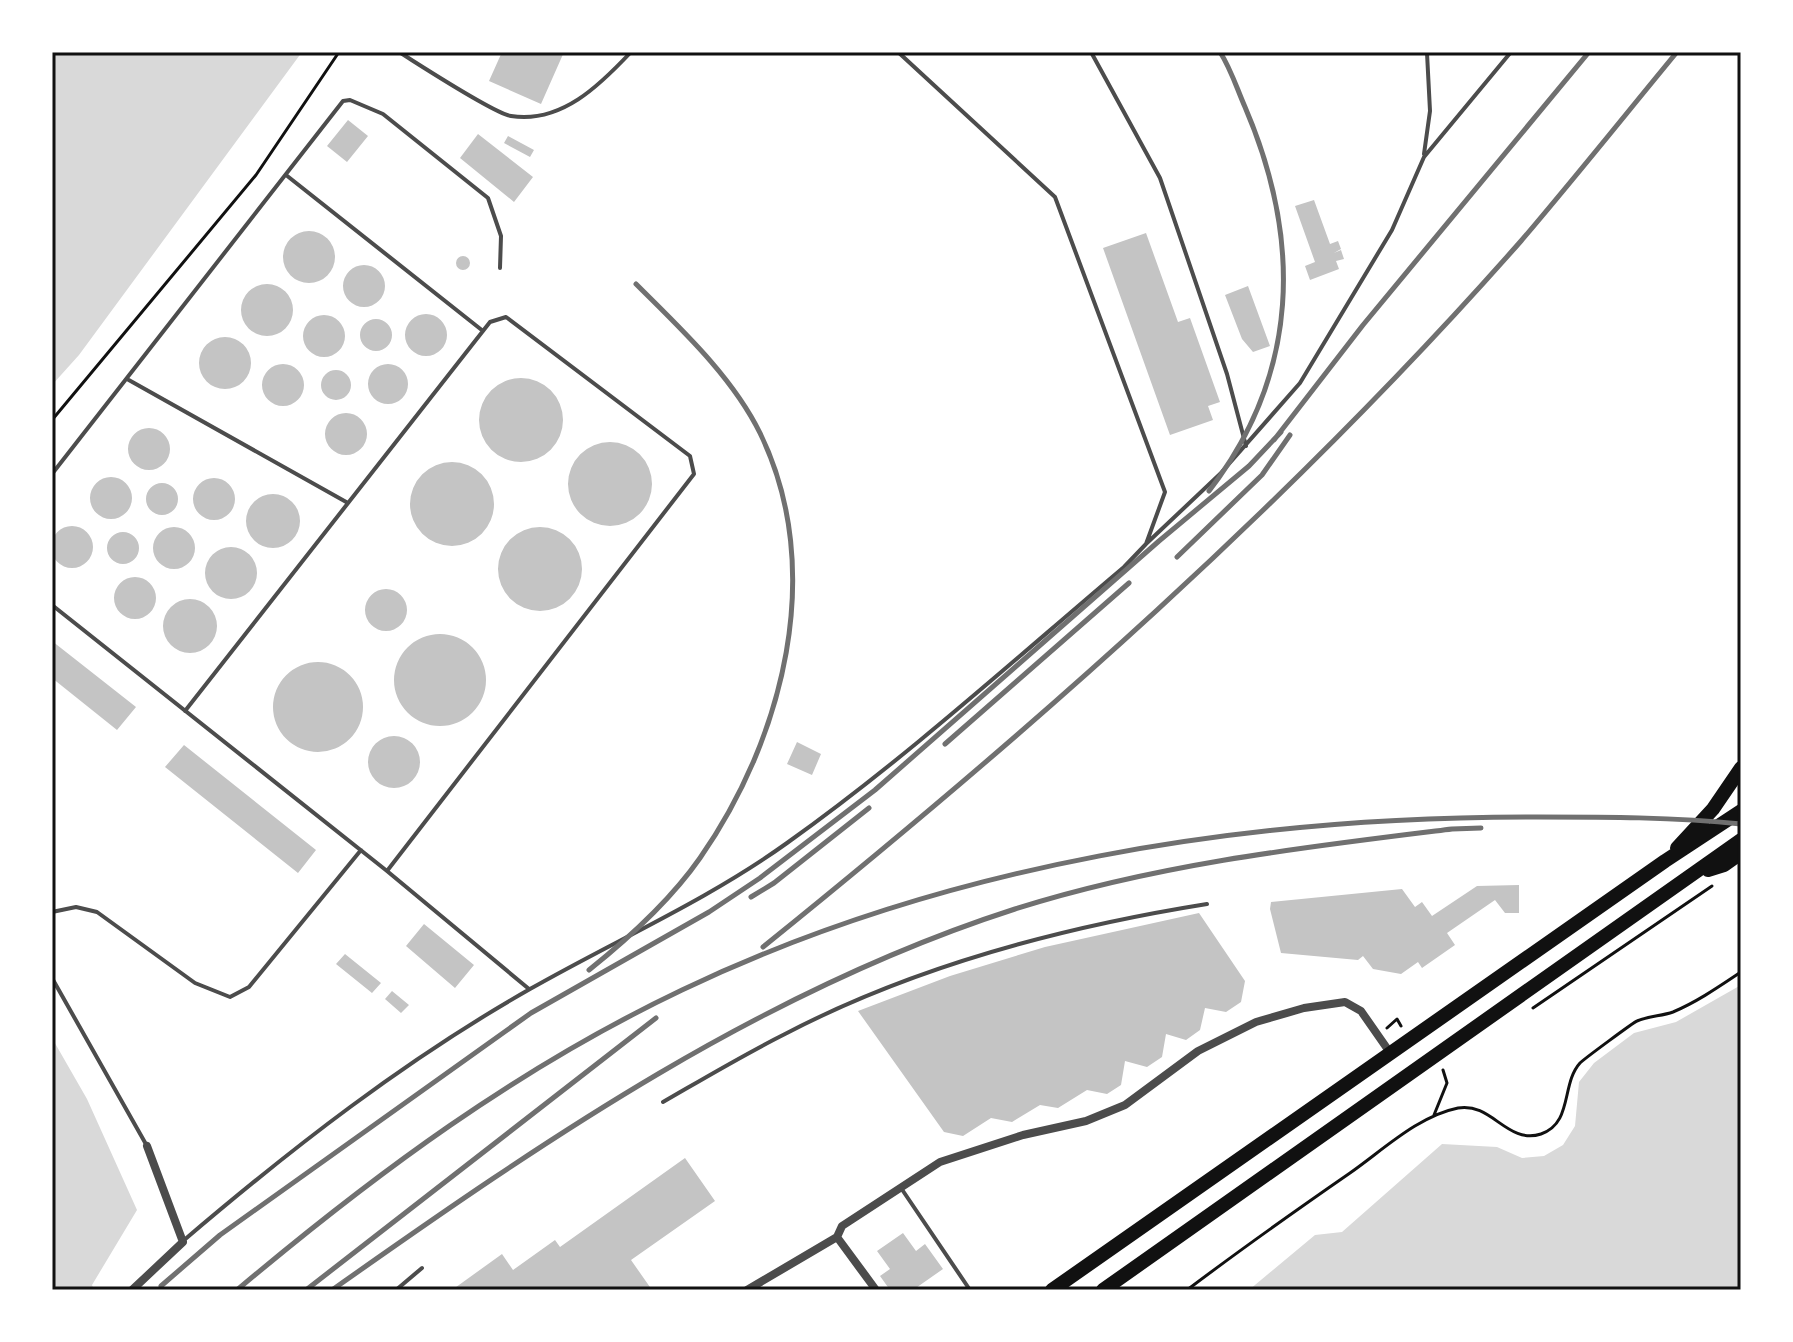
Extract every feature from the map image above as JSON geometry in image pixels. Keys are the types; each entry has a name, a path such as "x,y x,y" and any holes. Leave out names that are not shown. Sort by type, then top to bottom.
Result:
{"main road":[{"path":"1665,861 1713,809 1741,768"},
{"path":"1052,1290 1741,811"},
{"path":"1103,1290 1741,840"},
{"path":"1699,872 1724,865 1741,853"}],"street":[{"path":"747,1290 837,1237 842,1226 940,1162 1023,1135 1086,1121 1125,1105 1198,1051 1256,1022 1304,1008 1345,1002 1361,1011 1391,1054"},
{"path":"132,1290 183,1242 147,1146"},
{"path":"837,1237 876,1290"}],"lane":[{"path":"399,52 509,116 531,117 564,110 607,77 631,52"},
{"path":"898,52 1055,197 1165,492 1146,544"},
{"path":"1091,52 1160,178 1227,374 1246,446"},
{"path":"183,1242 286,1153 431,1051 529,989 705,897 788,842 938,723 1124,567 1246,446 1300,383 1392,230 1424,157 1511,52"},
{"path":"1424,157 1430,111 1427,53"},
{"path":"52,474 343,101 350,100 383,114 488,198 501,236 500,268"},
{"path":"286,175 483,331"},
{"path":"185,711 490,322 506,317 690,456 694,474 387,871"},
{"path":"127,378 348,503"},
{"path":"52,605 361,850 529,989"},
{"path":"52,912 76,907 97,912 195,983 230,997 249,987 361,850"},
{"path":"663,1102 786,1033 907,980 1083,926 1207,904"},
{"path":"52,978 147,1146"},
{"path":"899,1186 970,1290"},
{"path":"396,1290 422,1268"}],"path":[{"path":"52,420 256,175 339,52"},
{"path":"1522,1016 1719,881"},
{"path":"1187,1290 1295,1209 1434,1115 1462,1107 1478,1109 1509,1132 1525,1136 1542,1134 1556,1125 1565,1109 1569,1081 1578,1065 1596,1049 1613,1042 1634,1021 1672,1012 1741,972"},
{"path":"1434,1115 1447,1083 1443,1070"}],"shaded area":[{"path":"52,52 302,52 79,355 52,385"},
{"path":"1741,985 1741,1290 1249,1290 1315,1235 1342,1232 1442,1144 1497,1147 1522,1158 1544,1156 1563,1145 1575,1126 1579,1082 1594,1063 1634,1033 1676,1022"},
{"path":"52,1038 87,1099 137,1210 92,1285 94,1290 57,1290 52,1280"}],"building":[{"path":"502,52 564,52 541,104 489,81"},
{"path":"348,120 368,136 347,162 327,146"},
{"path":"478,134 533,177 514,202 460,158"},
{"path":"508,136 534,150 530,157 504,143"},
{"path":"1314,200 1330,244 1338,241 1341,249 1334,253 1341,250 1344,259 1336,261 1339,269 1310,280 1305,266 1315,262 1295,206"},
{"path":"309,231 327,239 335,257 327,275 309,283 291,275 283,257 291,239"},
{"path":"1146,233 1178,322 1190,318 1220,402 1208,406 1213,420 1170,435 1103,248"},
{"path":"463,256 470,263 463,270 456,263"},
{"path":"364,265 379,271 385,286 379,301 364,307 349,301 343,286 349,271"},
{"path":"267,284 285,292 293,310 285,328 267,336 249,328 241,310 249,292"},
{"path":"1248,286 1270,346 1253,352 1242,339 1225,295"},
{"path":"426,314 441,320 447,335 441,350 426,356 411,350 405,335 411,320"},
{"path":"324,315 339,321 345,336 339,351 324,357 309,351 303,336 309,321"},
{"path":"376,319 387,324 392,335 387,346 376,351 365,346 360,335 365,324"},
{"path":"225,337 243,345 251,363 243,381 225,389 207,381 199,363 207,345"},
{"path":"283,364 298,370 304,385 298,400 283,406 268,400 262,385 268,370"},
{"path":"388,364 402,370 408,384 402,398 388,404 374,398 368,384 374,370"},
{"path":"336,370 347,374 351,385 347,396 336,400 325,396 321,385 325,374"},
{"path":"521,378 537,381 551,390 560,404 563,420 560,436 551,450 537,459 521,462 505,459 491,450 482,436 479,420 482,404 491,390 505,381"},
{"path":"346,413 361,419 367,434 361,449 346,455 331,449 325,434 331,419"},
{"path":"149,428 164,434 170,449 164,464 149,470 134,464 128,449 134,434"},
{"path":"610,442 626,445 640,454 649,468 652,484 649,500 640,514 626,523 610,526 594,523 580,514 571,500 568,484 571,468 580,454 594,445"},
{"path":"452,462 468,465 482,474 491,488 494,504 491,520 482,534 468,543 452,546 436,543 422,534 413,520 410,504 413,488 422,474 436,465"},
{"path":"111,477 126,483 132,498 126,513 111,519 96,513 90,498 96,483"},
{"path":"214,478 229,484 235,499 229,514 214,520 199,514 193,499 199,484"},
{"path":"162,483 173,488 178,499 173,510 162,515 151,510 146,499 151,488"},
{"path":"273,494 292,502 300,521 292,540 273,548 254,540 246,521 254,502"},
{"path":"72,526 87,532 93,547 87,562 72,568 57,562 51,547 57,532"},
{"path":"174,527 189,533 195,548 189,563 174,569 159,563 153,548 159,533"},
{"path":"540,527 556,530 570,539 579,553 582,569 579,585 570,599 556,608 540,611 524,608 510,599 501,585 498,569 501,553 510,539 524,530"},
{"path":"123,532 134,537 139,548 134,559 123,564 112,559 107,548 112,537"},
{"path":"231,547 250,554 257,573 250,592 231,599 212,592 205,573 212,554"},
{"path":"135,577 150,583 156,598 150,613 135,619 120,613 114,598 120,583"},
{"path":"386,589 401,595 407,610 401,625 386,631 371,625 365,610 371,595"},
{"path":"190,599 209,607 217,626 209,645 190,653 171,645 163,626 171,607"},
{"path":"440,634 458,638 472,648 482,662 486,680 482,698 472,712 458,722 440,726 422,722 408,712 398,698 394,680 398,662 408,648 422,638"},
{"path":"52,641 136,707 117,730 52,678"},
{"path":"318,662 335,665 350,675 360,690 363,707 360,724 350,739 335,749 318,752 301,749 286,739 276,724 273,707 276,690 286,675 301,665"},
{"path":"394,736 412,744 420,762 412,780 394,788 376,780 368,762 376,744"},
{"path":"797,742 821,754 812,775 787,764"},
{"path":"184,745 316,850 298,873 165,767"},
{"path":"1519,885 1519,913 1505,913 1495,900 1447,933 1455,945 1422,968 1418,962 1401,974 1373,969 1363,956 1358,960 1281,953 1270,909 1271,902 1402,889 1415,907 1422,902 1432,916 1477,886"},
{"path":"1199,913 1245,981 1241,1002 1226,1012 1205,1008 1200,1030 1186,1040 1166,1034 1162,1057 1147,1067 1125,1061 1121,1085 1107,1094 1087,1090 1058,1108 1040,1105 1012,1122 991,1118 963,1136 944,1132 858,1011 950,976 1045,947"},
{"path":"424,924 474,965 455,988 406,946"},
{"path":"345,954 381,983 372,993 336,964"},
{"path":"392,991 409,1005 401,1013 385,999"},
{"path":"685,1158 715,1201 631,1260 652,1290 452,1290 502,1254 513,1270 555,1240 560,1247"},
{"path":"903,1233 916,1251 925,1244 943,1269 913,1290 890,1290 880,1276 890,1269 877,1251"}],"railway":[{"path":"1209,491 1239,446 1261,400 1275,353 1282,305 1283,256 1264,157 1234,79 1220,52"},
{"path":"1274,440 1363,325 1589,52"},
{"path":"763,947 1061,697 1157,610 1344,430 1521,241 1677,52"},
{"path":"589,970 634,932 676,889 700,858 729,811 754,761 773,707 786,652 792,596 791,540 780,486 760,433 720,372 636,284"},
{"path":"161,1286 220,1235 531,1013 709,912 760,878 875,790 1249,466 1281,432"},
{"path":"1177,557 1262,475 1290,435"},
{"path":"945,744 1129,583"},
{"path":"751,897 774,883 869,808"},
{"path":"237,1290 396,1164 450,1125 563,1053 682,990 783,946 886,910 992,880 1100,856 1209,838 1318,826 1428,819 1537,817 1614,817 1741,824"},
{"path":"332,1290 494,1178 659,1073 832,981 922,942 1015,909 1123,880 1232,859 1342,843 1481,828"},
{"path":"306,1290 656,1018"}]}
